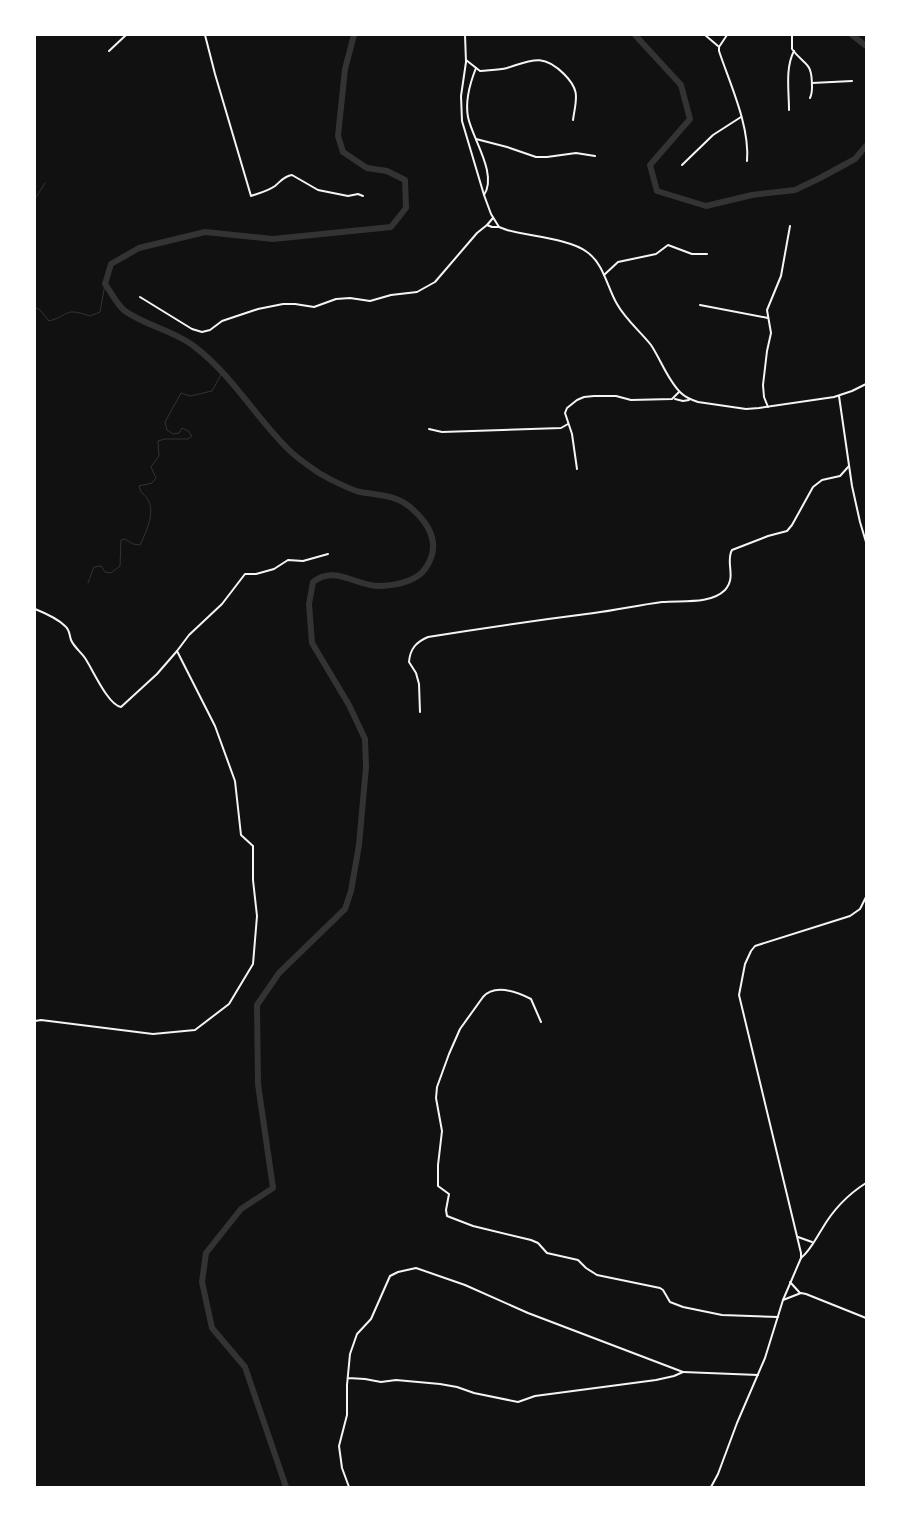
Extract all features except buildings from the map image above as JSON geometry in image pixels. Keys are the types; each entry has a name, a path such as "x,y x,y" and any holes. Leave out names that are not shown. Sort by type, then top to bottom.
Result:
{"street":[{"path":"109,51 126,35"},
{"path":"204,35 252,196 264,192 286,176 292,175 318,190 348,196 358,194 364,196"},
{"path":"465,35 466,60 461,96 462,121 484,195 493,218 499,227"},
{"path":"704,35 719,47 733,87 747,146 747,161"},
{"path":"719,47 727,35"},
{"path":"792,35 794,51 808,65 812,74 812,93 810,98"},
{"path":"789,110 789,66 790,58 794,51"},
{"path":"466,60 480,71 505,69 534,60 550,62 575,85 576,102 573,120"},
{"path":"476,68 470,85 467,105 468,118 484,161 488,188 484,195"},
{"path":"812,83 852,81"},
{"path":"682,165 714,134 741,117"},
{"path":"476,139 507,146 536,157 576,152 595,156"},
{"path":"140,297 192,329 202,332 210,330 222,321 258,309 284,304 314,308 336,299 350,298 370,301 391,295 412,293 420,291 435,282 477,233 488,225 493,218"},
{"path":"488,225 586,250 596,260 621,311 651,346 679,392 690,399 702,403 746,408 768,407 839,396 866,384"},
{"path":"768,407 764,397 763,385 771,333 768,306 782,276 790,226"},
{"path":"604,275 618,262 656,254 668,245 692,254 707,254"},
{"path":"700,305 768,318"},
{"path":"675,399 679,392"},
{"path":"577,469 566,410 577,400 584,397 616,396 635,400 675,399 685,401 690,399"},
{"path":"839,396 849,466 858,514 866,542"},
{"path":"429,429 442,432 496,431 560,428 568,424"},
{"path":"420,712 419,684 409,660 413,647 420,641 428,637 531,621 664,602 700,600 714,597 728,586 731,573 730,556 732,550 768,536 787,532 813,487 822,480 840,476 849,466"},
{"path":"35,609 52,617 68,628 72,642 85,658 100,684 119,707 124,706 177,651 188,634 222,604 239,580 246,574 274,569 288,560 303,561 328,554"},
{"path":"35,1021 41,1020 153,1034 194,1030 229,1004 253,964 258,916 253,880 253,846 241,835 235,781 214,726 177,651"},
{"path":"866,866 866,888"},
{"path":"711,1487 758,1374 783,1300 800,1258 801,1248 742,1011 739,988 748,956 755,946 850,916 860,909 866,897"},
{"path":"541,1022 532,999 501,989 493,989 487,992 460,1029 437,1087 436,1096 442,1131 438,1165 438,1186 449,1194 446,1210 447,1216 473,1226 531,1240 538,1243 544,1251 553,1255 578,1260 586,1268 597,1274 660,1288 670,1302 677,1305 722,1315 778,1317"},
{"path":"800,1258 809,1250 830,1216 840,1204 866,1183"},
{"path":"798,1237 814,1243"},
{"path":"349,1487 342,1468 339,1446 347,1415 349,1361 356,1334 371,1319 390,1276 398,1272 416,1268 465,1286 535,1316 683,1372 758,1374"},
{"path":"790,1282 801,1294 866,1318"},
{"path":"783,1300 801,1294"},
{"path":"348,1378 381,1382 399,1380 440,1384 520,1402 535,1396 656,1380 683,1372"}],"waterway":[{"path":"286,1487 245,1367 212,1328 202,1282 206,1253 241,1209 273,1188 258,1084 257,1005 279,973 345,909 351,891 359,845 366,767 365,739 349,705 312,643 309,604 313,582 329,575 345,577 377,586 404,582 416,577 425,569 433,552 433,543 423,520 405,503 393,498 350,489 319,473 300,459 277,438 209,358 187,341 142,321 125,311 105,284 111,264 139,248 205,232 273,239 391,227 406,208 405,180 387,171 367,168 343,152 338,136 345,69 354,35"},
{"path":"635,35 681,85 690,119 650,165 657,191 706,206 752,195 795,190 855,159 866,146"},
{"path":"852,35 866,46"},
{"path":"35,199 45,183"},
{"path":"35,308 39,309 49,321 71,312 90,316 100,312 105,284"},
{"path":"88,583 94,567 101,566 105,572 111,573 120,566 121,540 125,539 133,544 140,545 149,524 151,510 150,503 141,492 139,486 152,483 156,478 151,467 159,456 158,441 165,439 188,439 192,436 182,428 179,433 173,434 167,430 165,422 181,393 190,396 212,391 223,371"}]}
